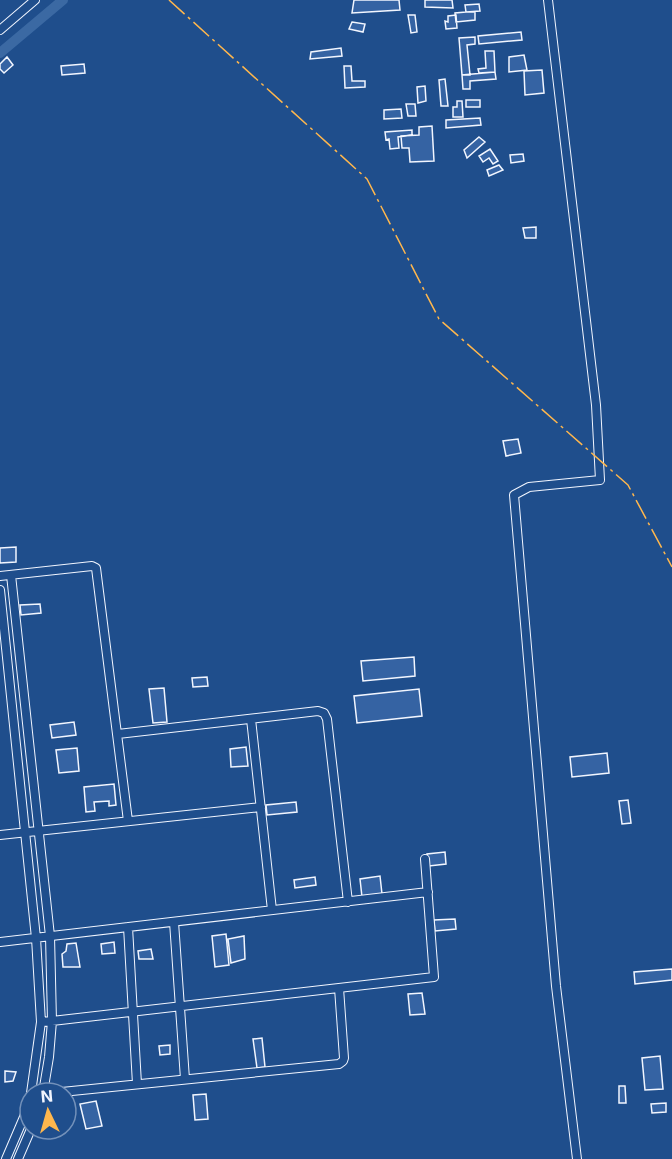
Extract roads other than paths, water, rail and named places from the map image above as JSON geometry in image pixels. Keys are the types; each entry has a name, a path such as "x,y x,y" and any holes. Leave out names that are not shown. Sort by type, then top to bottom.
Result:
{"street":[{"path":"0,30 35,0"},
{"path":"548,0 596,405 600,480 529,487 513,495 556,986 577,1159"},
{"path":"0,576 92,566 96,568 128,821"},
{"path":"11,575 50,936 52,1021 45,1081"},
{"path":"0,590 36,938 41,1022 33,1081"},
{"path":"118,734 324,712 327,719 348,902"},
{"path":"251,719 272,910"},
{"path":"0,835 261,807"},
{"path":"41,1022 434,977 425,859"},
{"path":"0,942 428,892"},
{"path":"174,922 185,1079"},
{"path":"128,927 137,1084"},
{"path":"78,1090 339,1064 345,1058 339,988"},
{"path":"6,1159 18,1131"},
{"path":"18,1159 26,1141"}],"waterway":[{"path":"0,53 63,0"}]}
